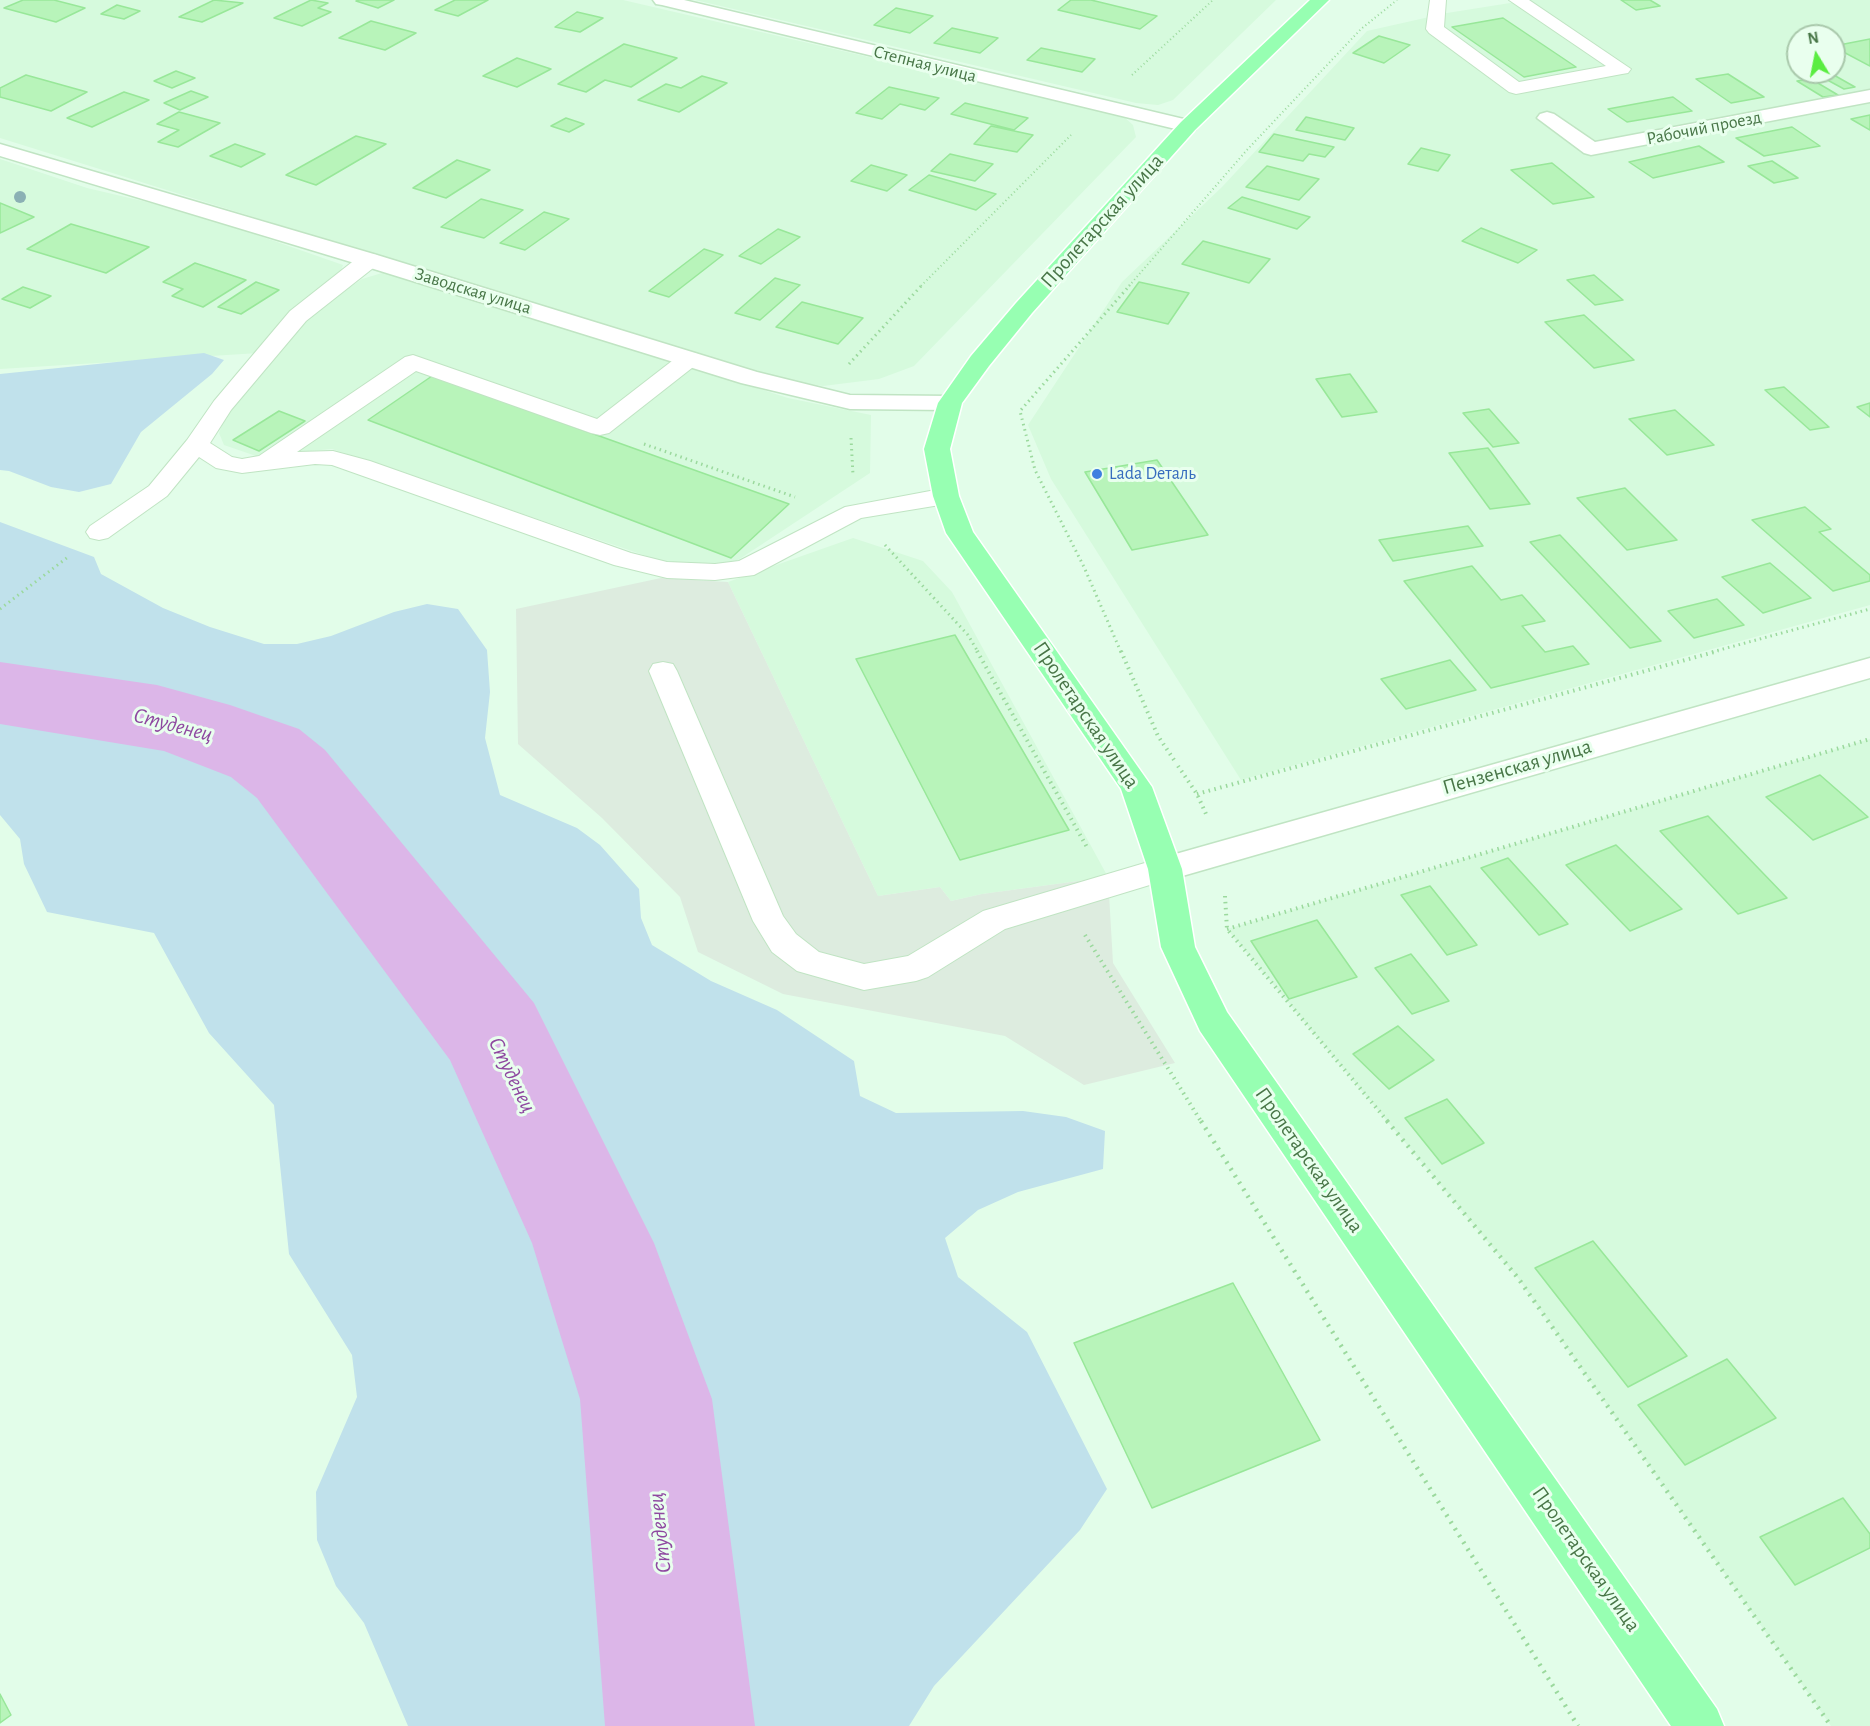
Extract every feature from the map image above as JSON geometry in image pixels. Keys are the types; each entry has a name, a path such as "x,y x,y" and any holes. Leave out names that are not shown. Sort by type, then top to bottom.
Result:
{"main road":[{"name":"Пролетарская улица","path":"1320,0 1188,126 1024,308 980,361 950,403 937,449 946,496 960,532 1136,787 1165,869 1178,947 1213,1021 1700,1726"}],"street":[{"name":"Степная улица","path":"662,0 1188,126"},
{"name":"Рабочий проезд","path":"1547,118 1591,149 1870,96"},
{"name":"Заводская улица","path":"0,150 369,260 750,378 850,402 950,403"},
{"name":"Пензенская улица","path":"1165,869 1870,668"}],"lane":[{"path":"1438,0 1435,29 1516,88 1622,69 1517,0"},
{"path":"99,532 158,490 195,445 222,406 298,316 369,260"},
{"path":"261,465 413,362 600,428 689,359"},
{"path":"195,445 225,463 242,466 315,457 352,463 624,559 667,570 715,572 745,569 854,512 946,496"},
{"path":"663,670 769,921 784,943 809,963 864,977 916,968 994,920 1165,869"}],"path":[{"path":"854,512 848,365 919,288 1100,106 1213,0"},
{"path":"1396,0 1361,29 1246,151 1020,411 1035,470 1084,567 1158,736 1197,794 1222,851 1227,929 1518,1278 1831,1726"},
{"path":"600,428 811,502 854,512 968,635 1094,859 1055,888 1578,1726"},
{"path":"0,609 99,532"},
{"path":"1197,794 1870,609"},
{"path":"1227,929 1870,739"}],"shaded area":[{"path":"0,0 623,0 1123,116 1133,125 1136,137 914,366 879,379 823,386 770,378 0,138"},
{"path":"695,0 1276,0 1173,100 1158,105 1136,103"},
{"path":"1529,0 1870,0 1870,605 1241,780 1051,479 1028,425 1122,282 1222,187 1367,31 1447,13"},
{"path":"0,159 87,188 194,213 343,265 340,274 259,353 0,369"},
{"path":"382,273 413,277 788,398 871,415 870,473 732,564 673,565 332,449 256,456 224,445 219,433 228,408 311,314 362,279"},
{"path":"204,353 224,360 212,374 141,432 111,484 79,492 51,487 9,471 0,470 0,374"},
{"path":"0,522 94,557 101,574 163,608 210,627 264,644 297,644 331,636 394,612 427,604 458,609 487,650 490,692 485,738 500,795 577,828 600,845 639,889 641,918 652,945 711,981 777,1010 854,1061 860,1096 896,1113 1023,1111 1066,1117 1105,1131 1103,1169 1018,1192 978,1210 945,1238 958,1277 1027,1332 1107,1489 1080,1530 934,1686 909,1726 408,1726 364,1623 336,1586 317,1540 316,1492 357,1397 352,1355 289,1254 274,1105 209,1033 154,933 47,912 24,864 20,839 0,815"},
{"path":"853,538 923,561 952,592 1108,877 982,894 951,901 940,887 878,896 728,582"},
{"path":"661,578 728,582 878,896 940,887 951,901 982,894 1108,877 1113,963 1175,1063 1084,1085 1005,1036 783,994 698,952 680,897 602,818 518,744 516,609"},
{"path":"1870,739 1870,1726 1831,1726 1518,1278 1227,929"}],"building":[{"path":"23,0 54,0 85,8 56,22 4,8"},
{"path":"214,0 243,3 202,22 179,17"},
{"path":"311,0 328,3 318,8 331,12 302,26 274,18"},
{"path":"394,0 378,8 356,1"},
{"path":"455,0 488,0 458,16 435,10"},
{"path":"1071,0 1091,0 1157,16 1140,29 1058,10"},
{"path":"1621,0 1650,0 1660,6 1636,10"},
{"path":"117,5 140,11 124,19 101,14"},
{"path":"896,8 933,16 910,33 874,25"},
{"path":"577,12 603,18 580,32 555,27"},
{"path":"1503,18 1576,67 1524,77 1452,27"},
{"path":"371,21 416,33 385,50 339,38"},
{"path":"952,28 998,38 980,53 934,43"},
{"path":"1379,36 1410,45 1384,63 1353,53"},
{"path":"1870,39 1870,66 1846,53 1846,44"},
{"path":"624,44 677,58 631,87 605,80 586,92 558,84"},
{"path":"1041,48 1095,59 1082,72 1027,60"},
{"path":"517,58 551,69 517,87 483,76"},
{"path":"176,71 195,78 172,88 154,81"},
{"path":"1728,74 1764,97 1731,103 1696,79"},
{"path":"26,75 87,92 51,111 0,97 0,88"},
{"path":"702,76 727,83 679,112 638,100 666,84 681,88"},
{"path":"1846,82 1855,87 1844,89 1835,84 1846,84"},
{"path":"1802,84 1819,84 1838,95 1823,97"},
{"path":"889,87 939,98 925,110 900,104 882,119 856,113"},
{"path":"191,91 208,97 180,110 164,103"},
{"path":"124,92 149,100 92,127 67,118"},
{"path":"1673,97 1692,111 1627,122 1608,109"},
{"path":"965,103 1028,118 1014,130 951,114"},
{"path":"179,112 220,123 178,147 158,142 179,130 157,124"},
{"path":"1870,115 1870,130 1851,119"},
{"path":"1306,117 1354,128 1345,140 1296,130"},
{"path":"566,118 584,124 569,132 551,126"},
{"path":"991,126 1033,135 1017,152 974,144"},
{"path":"1792,127 1820,146 1764,156 1736,138"},
{"path":"1274,134 1334,147 1325,157 1309,154 1303,161 1259,152"},
{"path":"356,136 386,144 316,185 286,175"},
{"path":"235,144 265,154 241,167 210,156"},
{"path":"1699,146 1724,162 1653,178 1629,162"},
{"path":"1421,148 1450,155 1438,171 1408,164"},
{"path":"950,154 993,164 975,181 931,171"},
{"path":"457,160 490,170 446,198 413,188"},
{"path":"1772,161 1798,178 1774,183 1748,166"},
{"path":"1552,163 1594,197 1553,204 1511,170"},
{"path":"871,165 907,175 887,191 851,181"},
{"path":"1267,166 1319,179 1299,200 1246,187"},
{"path":"929,175 996,194 976,210 909,190"},
{"path":"1242,197 1310,217 1297,229 1228,208"},
{"path":"481,199 523,210 484,238 441,227"},
{"path":"0,203 34,217 0,233"},
{"path":"544,212 569,219 525,250 500,243"},
{"path":"71,224 149,247 106,273 27,249"},
{"path":"1481,228 1537,250 1518,263 1462,241"},
{"path":"778,229 800,237 761,264 739,256"},
{"path":"1203,241 1270,259 1249,283 1182,264"},
{"path":"704,249 723,255 669,297 649,291"},
{"path":"195,263 246,280 203,307 172,296 183,289 163,282"},
{"path":"1594,275 1623,300 1595,305 1567,280"},
{"path":"775,278 800,285 760,320 735,313"},
{"path":"256,282 279,290 241,314 218,307"},
{"path":"1139,282 1189,293 1168,324 1117,312"},
{"path":"23,287 51,296 30,308 2,299"},
{"path":"802,302 863,318 838,344 776,327"},
{"path":"1584,315 1634,360 1594,368 1545,322"},
{"path":"1350,374 1377,412 1342,417 1316,379"},
{"path":"432,376 789,504 731,558 368,420"},
{"path":"1784,387 1829,427 1810,430 1765,390"},
{"path":"1870,403 1870,417 1857,407"},
{"path":"1489,409 1519,443 1493,447 1463,413"},
{"path":"1675,410 1714,445 1667,455 1629,419"},
{"path":"279,411 305,421 259,451 233,440"},
{"path":"1488,448 1530,504 1490,509 1449,453"},
{"path":"1157,460 1208,535 1132,550 1085,472"},
{"path":"1625,488 1677,540 1627,550 1577,498"},
{"path":"1805,507 1831,529 1819,532 1870,575 1870,581 1833,591 1752,520"},
{"path":"1468,526 1483,546 1393,561 1379,540"},
{"path":"1560,535 1661,641 1630,648 1530,542"},
{"path":"1770,563 1811,598 1763,613 1722,577"},
{"path":"1472,566 1501,600 1522,595 1545,621 1522,626 1545,652 1573,646 1589,664 1491,688 1404,581"},
{"path":"1717,599 1744,625 1694,638 1668,611"},
{"path":"955,635 1069,830 960,860 856,659"},
{"path":"1450,660 1476,690 1406,709 1381,679"},
{"path":"1820,775 1868,817 1813,840 1766,797"},
{"path":"1708,816 1787,898 1738,914 1660,831"},
{"path":"1616,845 1682,909 1630,931 1566,865"},
{"path":"1508,858 1568,924 1539,935 1481,868"},
{"path":"1430,886 1477,945 1447,955 1401,895"},
{"path":"1317,920 1357,977 1289,999 1251,941"},
{"path":"1411,954 1449,1001 1412,1014 1375,968"},
{"path":"1398,1026 1434,1060 1389,1089 1353,1054"},
{"path":"1447,1099 1484,1143 1442,1164 1405,1118"},
{"path":"1593,1241 1687,1356 1628,1387 1535,1268"},
{"path":"1233,1283 1320,1440 1152,1508 1074,1343"},
{"path":"1727,1359 1776,1418 1685,1465 1638,1405"},
{"path":"1843,1498 1870,1534 1870,1548 1795,1585 1760,1537"},
{"path":"0,1694 11,1715 0,1723"}],"waterway":[{"name":"Студенец","path":"0,693 157,717 197,728 265,753 291,774 495,1035 593,1243 646,1399 680,1726"}],"place":[{"name":"Lada Dеталь","path":"1097,474"}]}
